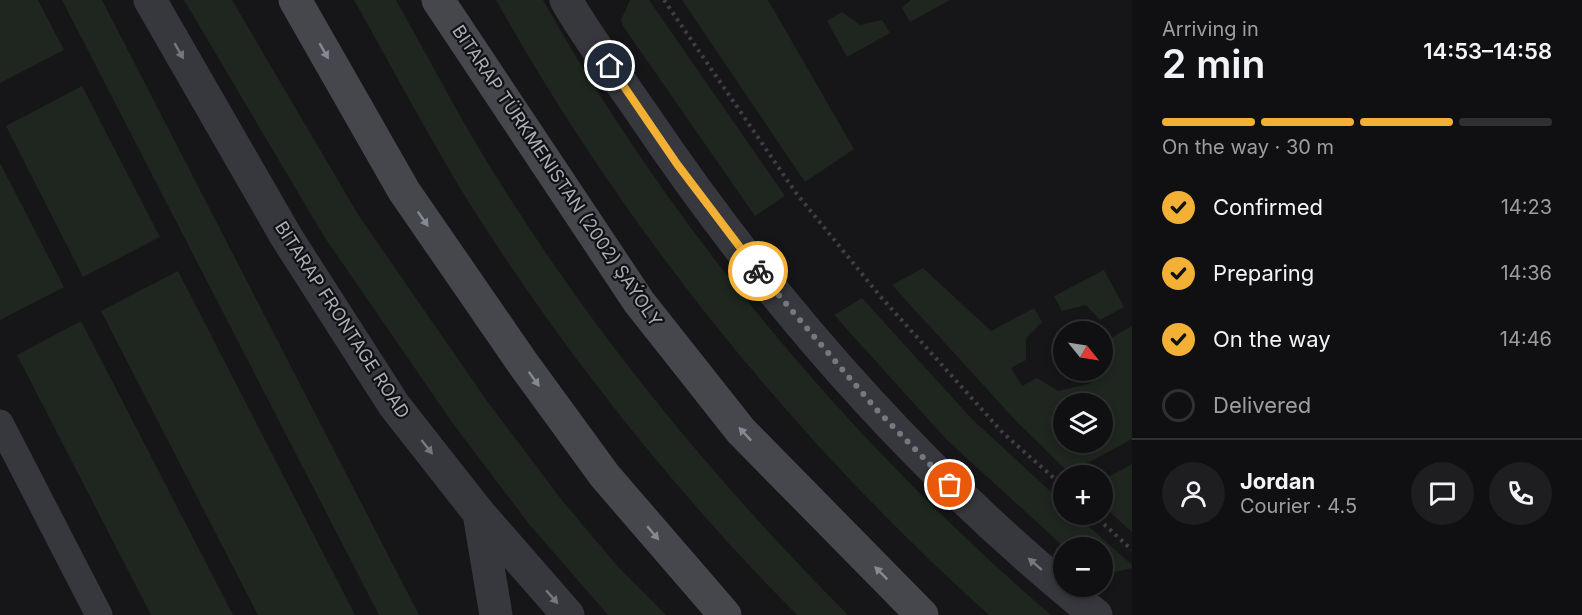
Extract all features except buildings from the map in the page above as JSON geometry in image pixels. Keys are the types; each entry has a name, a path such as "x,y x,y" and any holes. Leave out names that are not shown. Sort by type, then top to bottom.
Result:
{"main road":[{"path":"295,0 404,191 524,365 605,476 724,615"},
{"name":"BITARAP TÜRKMENISTAN (2002) ŞAÝOLY","path":"438,0 639,302 741,431 922,615"}],"street":[{"name":"BITARAP FRONTAGE ROAD","path":"150,0 287,238 394,405 478,512 568,615"},
{"path":"574,3 663,144 733,241 877,410 983,519 1096,615"},
{"path":"478,512 496,615"}],"lane":[{"path":"0,423 99,615"}],"path":[{"path":"664,0 796,193 838,245 880,296 1003,433 1053,478"},
{"path":"1105,525 1132,550"}],"shaded area":[{"path":"0,0 38,0 64,50 0,83"},
{"path":"62,0 102,0 419,615 379,615"},
{"path":"184,0 232,0 359,216 487,401 561,499 619,568 666,615 608,615 529,524 454,425 325,238"},
{"path":"354,0 396,0 485,159 537,240 618,353 706,462 799,565 848,615 797,615 706,519 621,417 542,311 468,201"},
{"path":"496,0 543,0 594,86 649,169 770,329 836,405 905,478 1051,615 989,615 847,477 781,404 717,328 657,249 600,168 546,85"},
{"path":"630,0 649,0 785,196 755,216 623,26 621,20"},
{"path":"682,0 768,0 854,149 805,182"},
{"path":"911,0 950,0 910,22 902,8"},
{"path":"842,12 860,25 882,20 890,33 847,57 827,21"},
{"path":"82,86 160,237 83,277 6,126"},
{"path":"0,163 64,287 0,320"},
{"path":"923,268 991,331 1034,308 1042,322 1026,338 1026,360 1011,368 1022,386 1037,378 1058,391 1089,384 1092,381 1113,381 1113,337 1132,326 1132,439 1113,449 1113,393 1053,393 1053,453 1106,453 1084,465 1061,465 1017,422 892,285"},
{"path":"1104,270 1124,307 1100,320 1086,305 1062,311 1054,296"},
{"path":"178,271 355,615 258,615 101,311"},
{"path":"862,298 971,418 1053,494 1053,525 1087,525 1101,537 1053,537 947,440 834,315"},
{"path":"81,321 233,615 151,615 17,355"},
{"path":"1132,464 1132,532 1113,515 1113,474"},
{"path":"1113,548 1132,565 1132,568 1113,573"}],"way so far":[{"path":"758,271 877,410 950,485"}],"route":[{"path":"610,66 677,164 733,241 758,271"}]}
